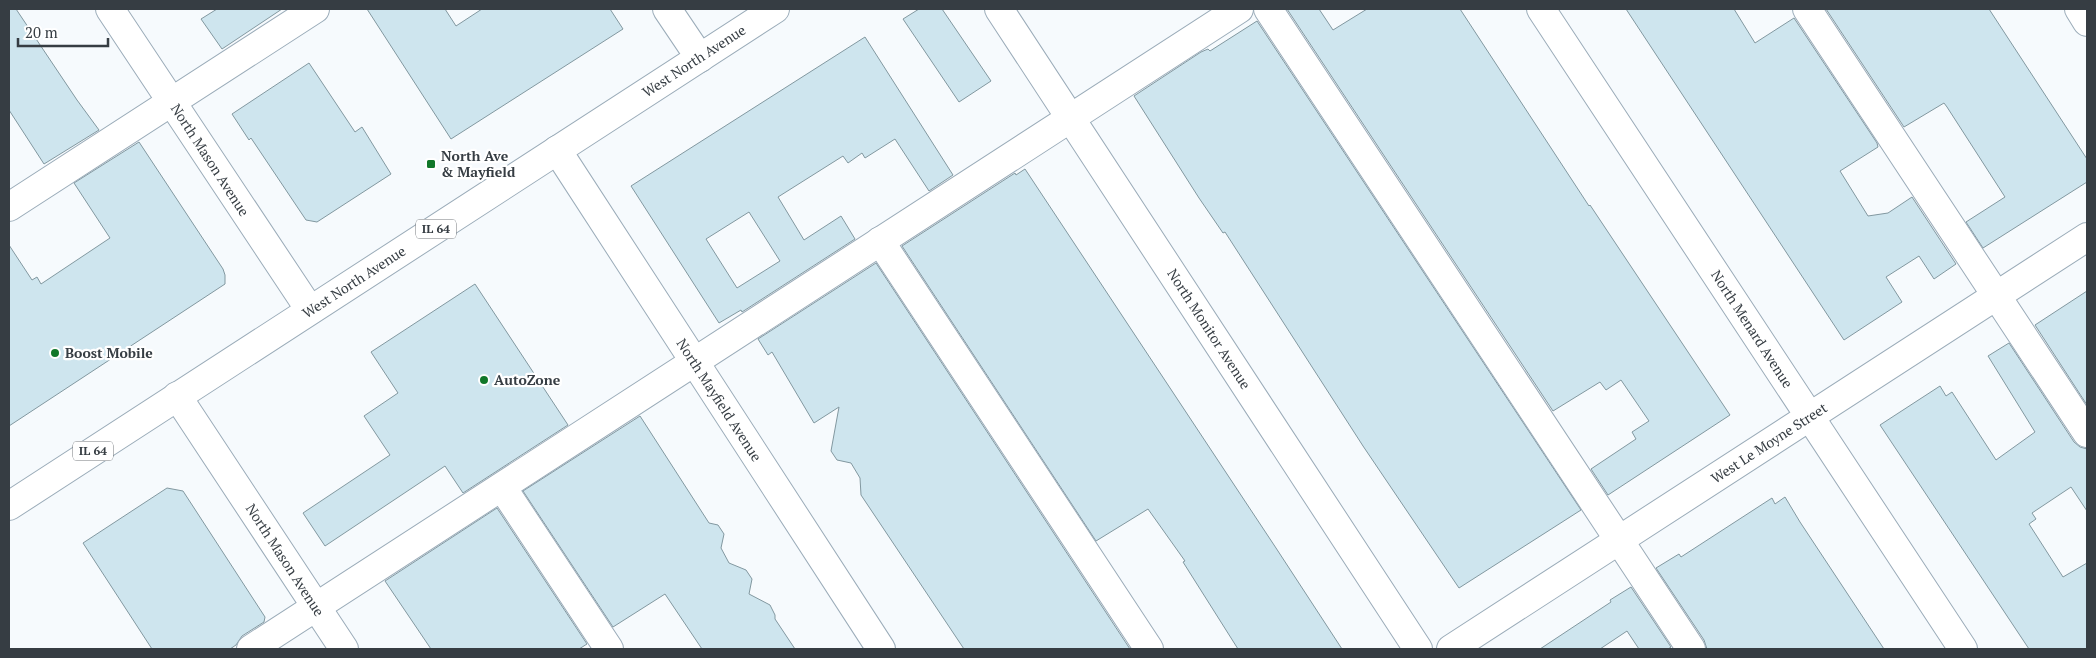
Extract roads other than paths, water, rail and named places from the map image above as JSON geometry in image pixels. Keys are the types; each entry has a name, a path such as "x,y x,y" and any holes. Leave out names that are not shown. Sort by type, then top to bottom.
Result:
{"street":[{"name":"North Mason Avenue","path":"110,9 310,310"},
{"path":"9,207 315,9"},
{"path":"667,9 700,58"},
{"name":"West North Avenue","path":"9,506 775,9"},
{"name":"North Monitor Avenue","path":"999,9 1418,649"},
{"path":"251,649 1239,9"},
{"path":"1268,9 1691,649"},
{"name":"North Menard Avenue","path":"1541,9 1963,649"},
{"path":"1807,9 2087,433"},
{"path":"2079,9 2087,22"},
{"name":"North Mayfield Avenue","path":"557,150 881,649"},
{"name":"West Le Moyne Street","path":"1450,649 2087,237"},
{"path":"880,241 1149,649"},
{"name":"North Mason Avenue","path":"177,396 344,649"},
{"path":"502,487 609,649"}],"place":[{"name":"North Ave & Mayfield","path":"431,164"},
{"name":"Boost Mobile","path":"55,353"},
{"name":"AutoZone","path":"484,380"}]}
